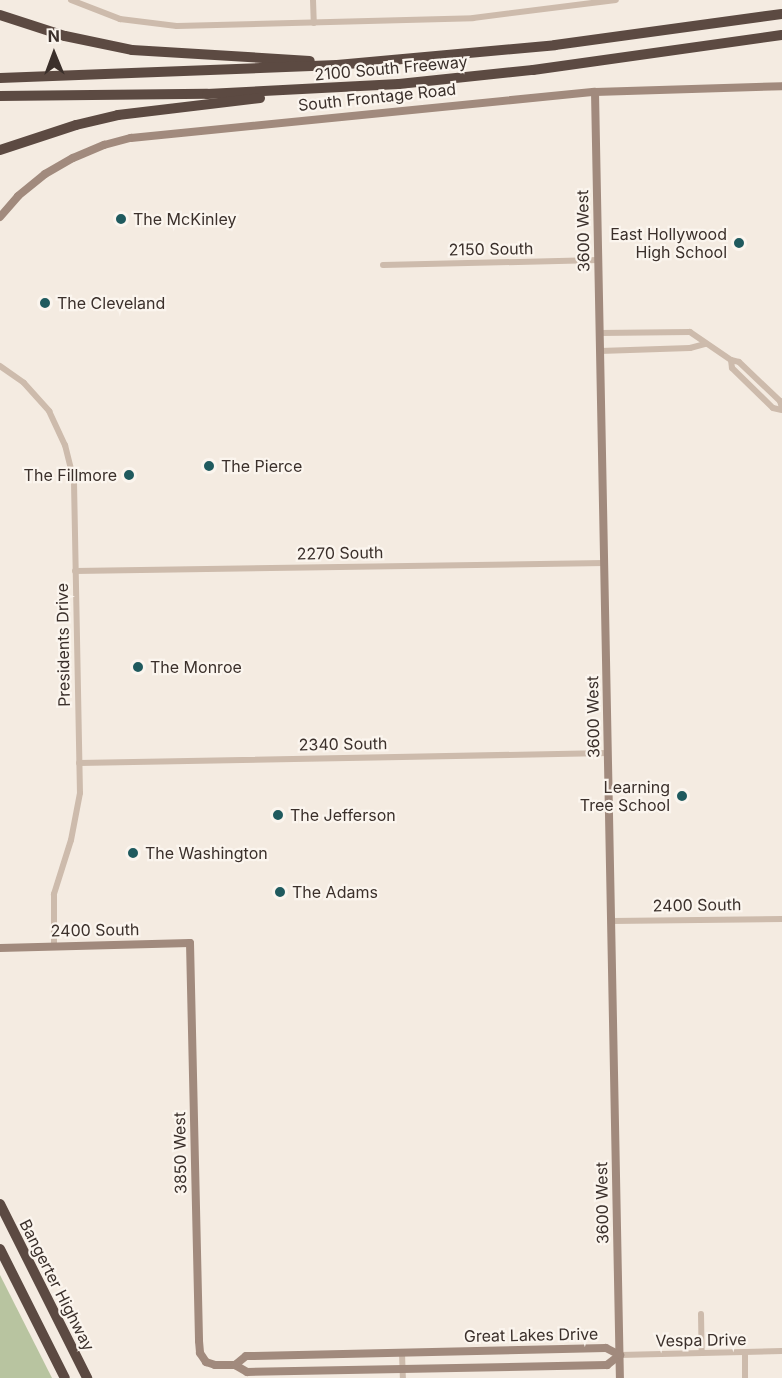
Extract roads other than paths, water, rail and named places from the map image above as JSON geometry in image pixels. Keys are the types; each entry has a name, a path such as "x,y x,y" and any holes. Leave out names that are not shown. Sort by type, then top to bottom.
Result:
{"highway":[{"name":"2100 South Freeway","path":"0,78 337,65 555,45 782,14"},
{"path":"0,15 73,38 132,50 288,59 337,65"},
{"name":"2100 South Freeway","path":"0,96 305,90 533,70 782,35"},
{"path":"0,150 76,124 118,115 171,107 227,103 305,90"},
{"name":"Bangerter Highway","path":"0,1204 87,1378"},
{"path":"0,1249 65,1378"}],"street":[{"path":"71,0 120,19 159,25 473,18 616,0"},
{"path":"313,0 314,23"},
{"name":"South Frontage Road","path":"0,217 18,196 45,174 93,149 131,138 595,92 782,86"},
{"name":"3600 West","path":"595,92 620,1378"},
{"name":"2150 South","path":"383,265 598,260"},
{"path":"600,333 690,332 731,360 732,368 773,408 782,409"},
{"path":"600,351 690,348 705,344"},
{"name":"Presidents Drive","path":"0,366 24,383 39,398 65,445 74,482 79,763 77,814 54,894 54,946"},
{"name":"2270 South","path":"75,571 604,562"},
{"name":"2340 South","path":"79,763 608,753"},
{"name":"2400 South","path":"612,921 782,919"},
{"name":"2400 South","path":"0,948 190,943"},
{"name":"3850 West","path":"190,943 199,1341 200,1353 204,1360"},
{"path":"701,1314 702,1353"},
{"name":"Great Lakes Drive","path":"204,1360 211,1365 235,1365 247,1371 403,1373 607,1365 620,1355 606,1348 246,1356 235,1365"},
{"path":"745,1352 745,1378"},
{"name":"Vespa Drive","path":"620,1355 782,1352"},
{"path":"402,1353 403,1373"}],"place":[{"name":"The McKinley","path":"121,219"},
{"name":"East Hollywood High School","path":"739,243"},
{"name":"The Cleveland","path":"45,303"},
{"name":"The Pierce","path":"209,466"},
{"name":"The Fillmore","path":"129,475"},
{"name":"The Monroe","path":"138,667"},
{"name":"Learning Tree School","path":"682,796"},
{"name":"The Jefferson","path":"278,815"},
{"name":"The Washington","path":"133,853"},
{"name":"The Adams","path":"280,892"}]}
